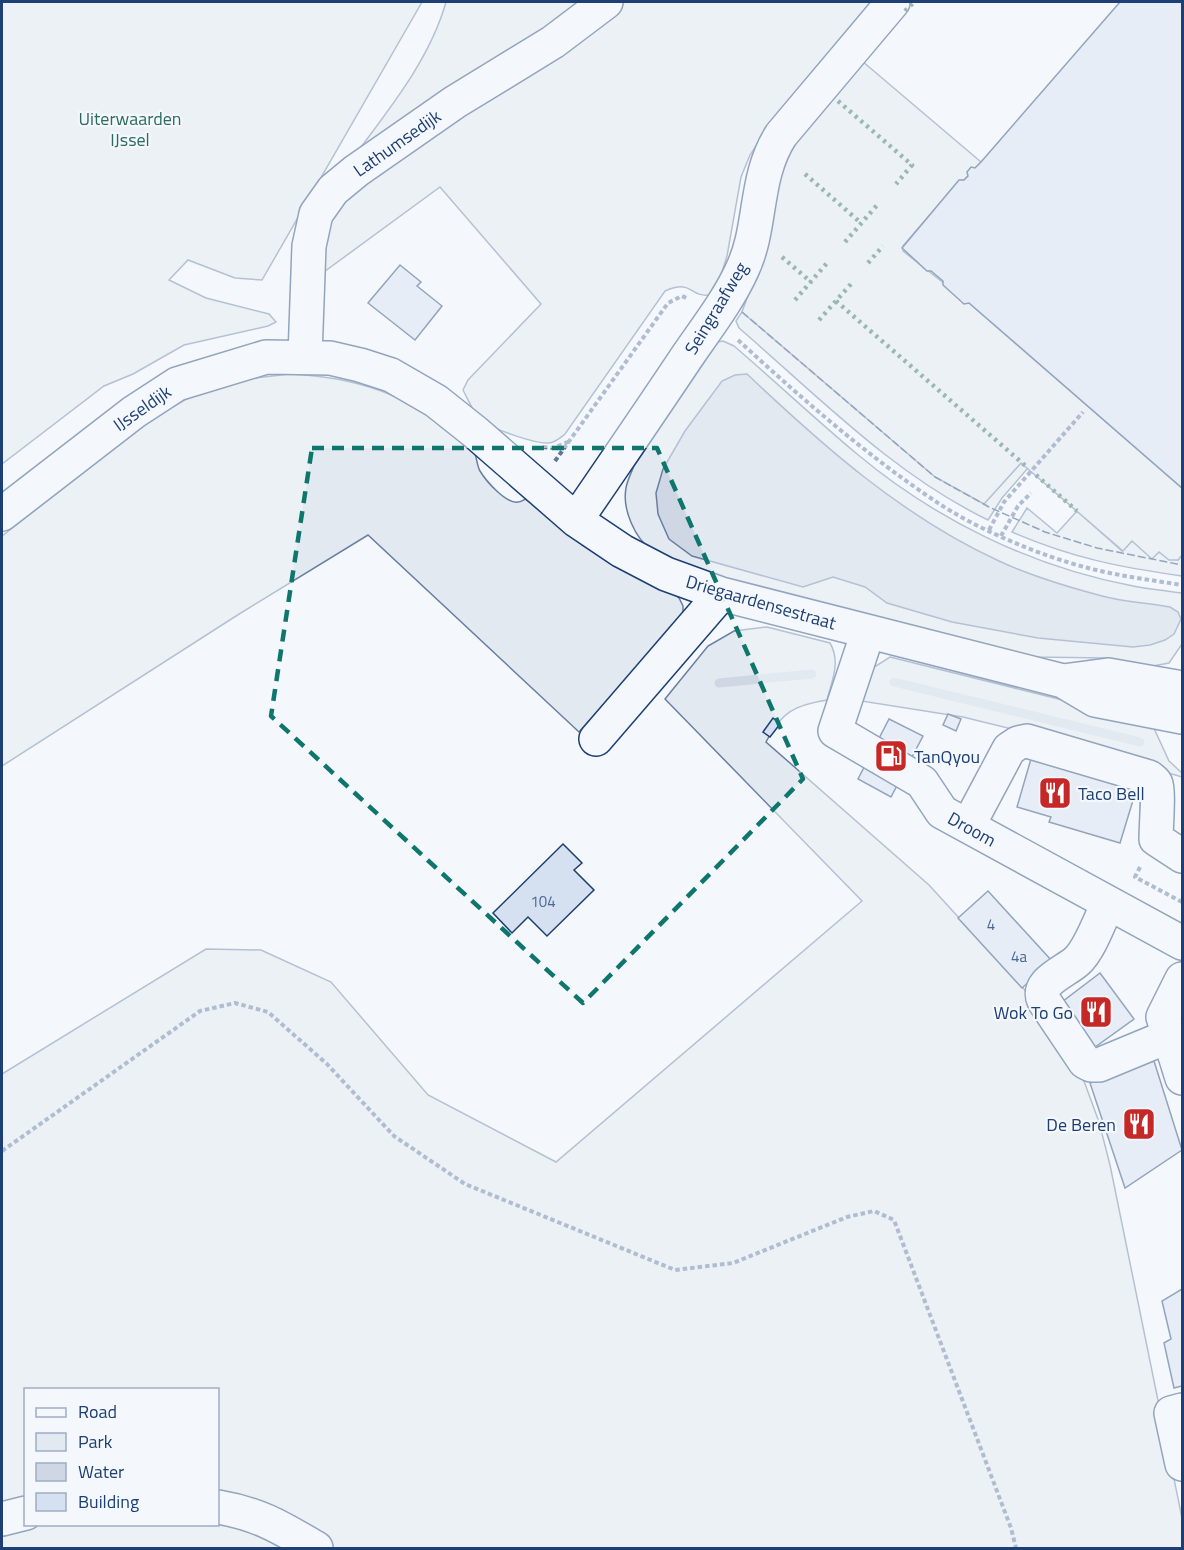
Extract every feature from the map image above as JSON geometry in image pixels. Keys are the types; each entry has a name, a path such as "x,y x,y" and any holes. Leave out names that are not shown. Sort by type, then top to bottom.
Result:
{"street":[{"name":"Lathumsedijk","path":"305,356 309,246 316,214 333,190 356,171 437,115 553,42 606,2"},
{"name":"Seingraafweg","path":"576,520 743,270 751,243 763,176 771,152 781,135 893,2"},
{"name":"IJsseldijk","path":"2,514 134,412 177,384 266,357 305,356"},
{"name":"Driegaardensestraat","path":"305,356 330,358 371,368 391,375 436,401 576,520 622,551 666,574 721,594 1063,681 1095,700 1182,717"},
{"path":"596,739 721,594"},
{"name":"Droom","path":"868,632 836,731 922,782 942,812 1182,943"},
{"name":"Driegaardensestraat","path":"1063,681 1108,675 1182,688"},
{"path":"1182,701 1182,727"},
{"path":"968,826 1009,749 1018,743 1027,741 1149,777 1156,784 1158,794 1156,839 1182,856"},
{"path":"1108,903 1082,956 1049,981 1041,996 1085,1062 1091,1065 1099,1065 1169,1036"},
{"path":"1182,979 1163,1017 1182,1078"},
{"path":"1182,1410 1171,1413 1182,1464"},
{"path":"219,1507 238,1510 273,1522 316,1548"},
{"path":"2,1519 24,1514"}],"path":[{"path":"570,441 668,303 682,296 691,300 713,318 861,447 936,502 1001,537 1088,568 1182,585"},
{"path":"989,530 1004,502 1083,412"},
{"path":"1001,537 1018,506 1031,493"},
{"path":"2,1151 200,1011 235,1003 268,1012 327,1064 394,1136 465,1184 675,1270 733,1263 848,1217 874,1211 894,1220 1011,1528 1016,1548"}],"highlighted area":[{"path":"312,448 657,448 803,779 583,1003 271,716"}],"green space":[{"name":"Uiterwaarden IJssel","path":"2,2 422,2 262,280 235,278 188,260 169,280 206,298 269,314 276,322 268,326 184,345 133,374 104,386 2,464"},
{"path":"446,2 591,2 355,155 408,82 430,43"},
{"path":"618,2 874,2 768,128 750,155 741,177 727,256 720,278 709,295 698,294 681,287 665,291 565,434 558,440 543,443 525,439 484,422 475,412 463,390 468,380 541,304 440,187 317,277 334,201"},
{"path":"754,279 984,503 1021,463 1028,468 1002,498 988,520 953,501 888,457 827,407 739,328 736,321 742,312"},
{"path":"723,341 734,346 841,441 887,478 952,520 987,538 1058,567 1133,586 1182,593 1182,644 1169,663 1153,666 1108,658 1033,657 699,572 652,550 640,539 631,523 625,496 628,480 634,466 718,342"},
{"path":"290,374 359,384 400,399 420,410 472,450 480,471 502,496 513,502 526,499 582,545 611,564 650,584 670,591 679,598 683,606 683,616 579,732 368,535 236,616 2,766 2,536 156,416 190,397 219,386 255,378"},
{"path":"1027,508 1057,533 1077,511 1122,551 1132,541 1178,560 1182,555 1182,576 1137,569 1076,555 1012,532"},
{"path":"767,627 830,643 835,664 827,700 806,704 790,712 777,723 766,742 929,885 1024,989 1077,1062 1099,1122 1110,1165 1182,1518 1182,1548 330,1548 219,1496 219,1388 24,1388 24,1499 2,1505 2,1074 206,949 261,950 331,982 428,1095 556,1162 862,901 665,699 708,646 734,631"},
{"path":"890,657 1151,722 1169,761 1182,773 1182,777 1053,739 963,717 855,700 868,671"},
{"path":"219,1521 258,1533 287,1548 2,1548 2,1530 24,1524 219,1526"}],"shaded area":[{"path":"862,61 981,162 964,180 959,181 903,246 903,251 969,303 1182,488 1182,555 1178,560 1169,560 1159,552 1152,559 1132,541 1123,551 1021,463 984,504 935,477 742,312 754,279 763,230 788,150"}],"water":[{"path":"747,374 835,453 897,501 930,523 999,561 1037,576 1110,598 1170,607 1178,612 1181,619 1174,634 1150,645 1133,647 1038,638 952,622 887,603 865,587 833,577 803,587 692,556 669,539 658,514 656,493 663,469 685,431 722,381 735,375"}],"building":[{"path":"1120,2 1182,2 1182,488 969,303 964,304 943,285 943,281 931,271 927,271 902,248 959,180 964,180 971,167 975,168 981,162"},
{"path":"400,265 421,282 417,286 442,306 415,340 368,303"},
{"path":"948,714 961,719 956,731 943,725"},
{"path":"773,718 780,724 770,737 763,732"},
{"path":"889,719 923,736 891,797 858,779"},
{"path":"1033,752 1138,784 1120,843 1049,822 1051,817 1017,807"},
{"path":"563,844 582,863 574,870 594,890 547,936 528,917 512,933 493,913"},
{"path":"988,891 1052,961 1022,988 958,918"},
{"path":"1100,973 1134,1019 1091,1050 1058,1005"},
{"path":"1154,1061 1182,1150 1125,1188 1090,1083"},
{"path":"1182,1289 1182,1386 1174,1388 1164,1343 1171,1339 1162,1301"}],"waterway":[{"path":"719,683 812,674"},
{"path":"894,682 1140,742"}],"hedge":[{"path":"905,11 914,2"},
{"path":"838,101 912,165 896,184"},
{"path":"805,174 861,223"},
{"path":"845,242 878,204"},
{"path":"868,263 883,246"},
{"path":"782,257 811,282"},
{"path":"795,300 827,263"},
{"path":"819,320 851,284"},
{"path":"836,301 1028,468"},
{"path":"1036,475 1077,511"}],"fence":[{"path":"742,312 935,477 989,507 1045,532 1097,548 1182,565"}],"place":[{"name":"TanQyou","path":"891,756"},
{"name":"Taco Bell","path":"1055,793"},
{"name":"Wok To Go","path":"1096,1012"},
{"name":"De Beren","path":"1139,1124"}]}
